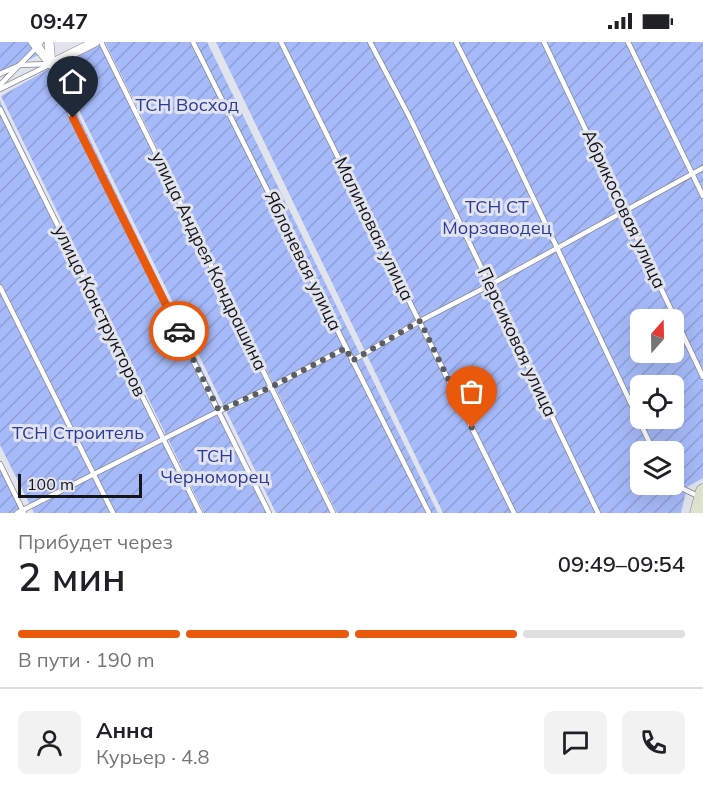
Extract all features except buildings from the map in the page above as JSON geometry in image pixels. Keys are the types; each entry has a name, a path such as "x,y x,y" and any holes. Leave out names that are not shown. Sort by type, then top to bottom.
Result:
{"street":[{"path":"49,42 51,64"},
{"path":"51,64 94,42"},
{"path":"37,44 51,64"},
{"path":"697,513 702,494"}],"lane":[{"name":"улица Андрея Кондрашина","path":"101,42 333,513"},
{"name":"Яблоневая улица","path":"193,42 429,513"},
{"name":"Малиновая улица","path":"281,42 514,513"},
{"name":"Персиковая улица","path":"370,42 410,118 598,513"},
{"path":"456,42 510,149 649,441"},
{"name":"Абрикосовая улица","path":"544,42 703,377"},
{"path":"628,42 703,196"},
{"path":"0,87 37,44"},
{"path":"0,74 20,65 51,64"},
{"path":"0,87 51,64"},
{"path":"51,64 62,97 269,513"},
{"name":"улица Конструкторов","path":"0,109 200,513"},
{"path":"352,361 420,321 703,168"},
{"path":"0,287 113,513"},
{"path":"16,513 24,512 94,474 346,348"},
{"path":"0,464 24,512"},
{"path":"684,488 702,494"}],"green space":[{"path":"0,42 39,42 46,51 0,75"},
{"name":"ТСН Восход","path":"105,42 207,42 438,513 337,513"},
{"name":"ТСН СТ Морзаводец","path":"216,42 703,42 703,478 687,487 681,513 443,513"},
{"path":"100,43 332,513 276,513 57,65"},
{"name":"ТСН Черноморец","path":"54,66 272,513 204,513 1,96"},
{"name":"ТСН Строитель","path":"0,101 200,513 34,513 0,445"},
{"path":"0,463 25,513 0,513"}],"way so far":[{"path":"179,331 219,411 346,348 352,361 420,321 472,428"}],"route":[{"path":"73,118 179,331"}]}
